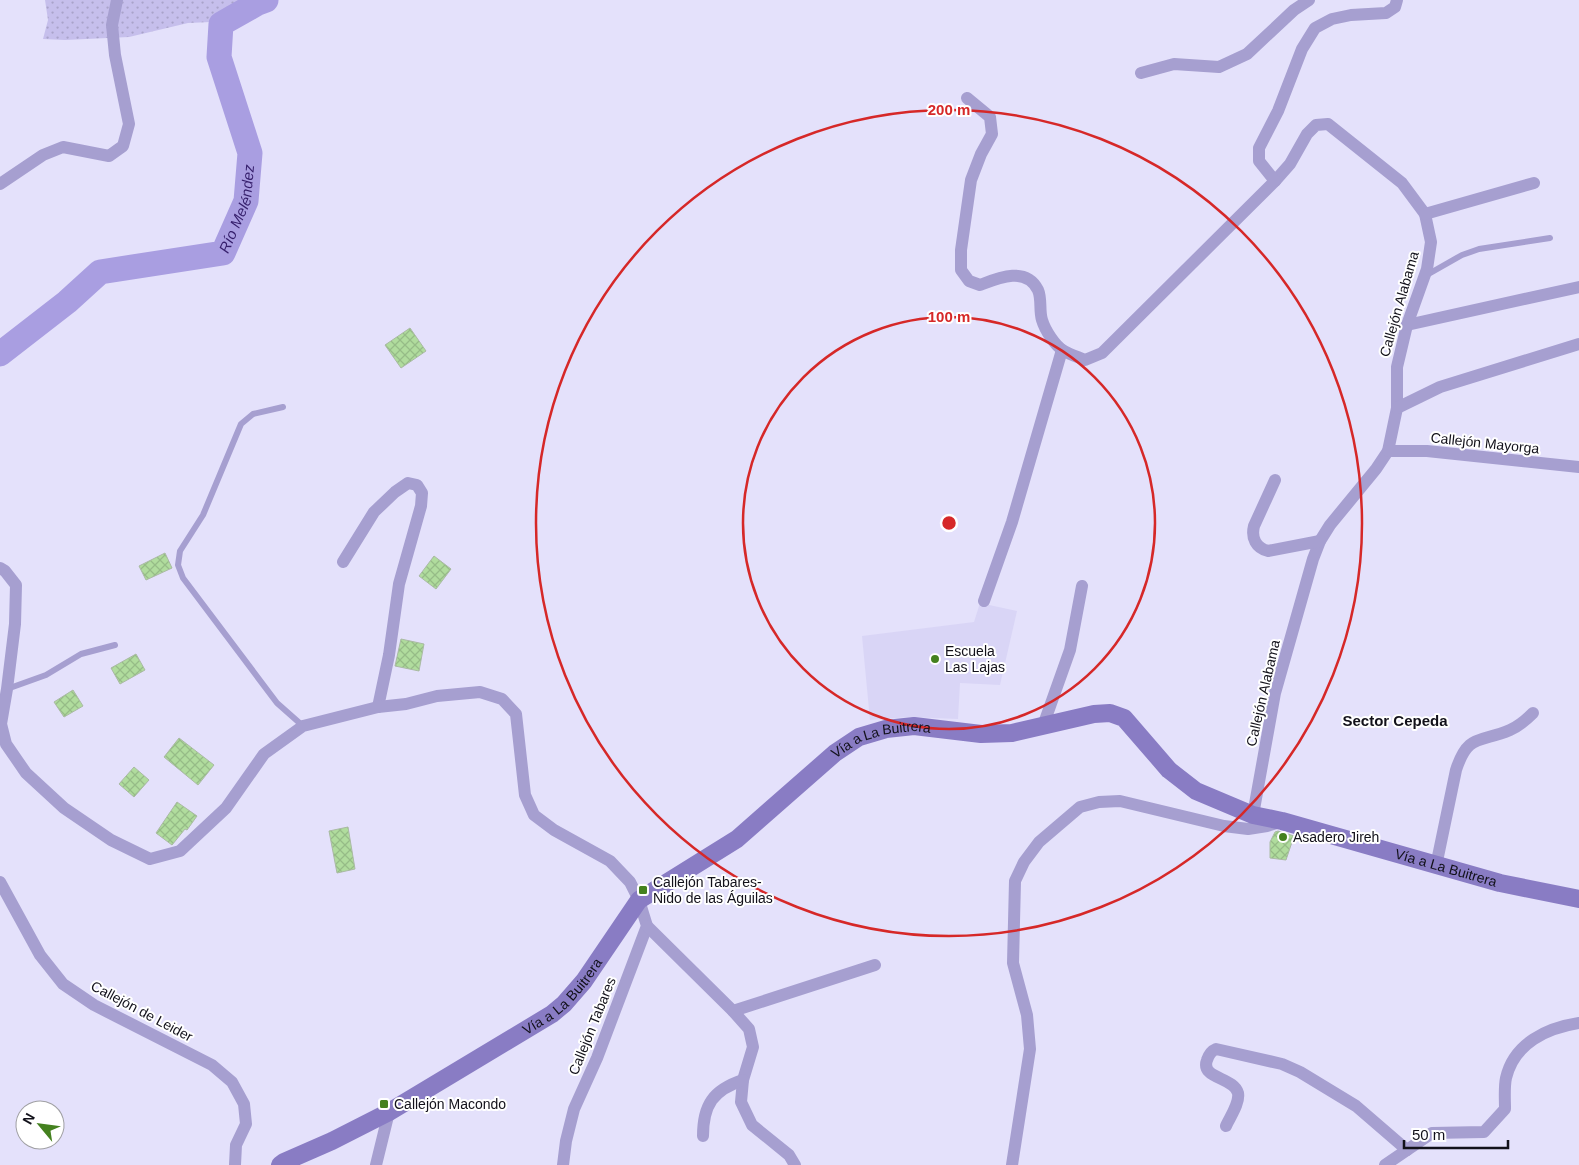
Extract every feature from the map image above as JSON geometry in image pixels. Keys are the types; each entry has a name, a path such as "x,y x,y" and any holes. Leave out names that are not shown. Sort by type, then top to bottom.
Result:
{"street":[{"path":"0,184 43,155 63,147 108,156 123,146 129,124 115,55 112,25 117,0"},
{"path":"1141,73 1174,64 1219,67 1247,54 1294,10 1308,0"},
{"path":"967,98 990,117 992,134 981,154 971,180 960,250 961,270 969,281 980,285 1003,276 1018,275 1030,279 1038,291 1042,320 1052,338 1062,350 1085,360 1102,353 1275,181 1260,161 1259,148 1278,111 1302,50 1315,28 1332,19 1351,15 1386,13 1395,7 1397,0"},
{"name":"Callejón Alabama","path":"1253,815 1276,693 1313,559 1320,541 1330,525 1376,469 1388,451 1397,408 1397,367 1407,325 1427,269 1431,242 1425,214 1402,183 1328,124 1316,125 1307,134 1290,164 1275,181"},
{"path":"1425,214 1534,183"},
{"path":"1407,325 1579,288"},
{"path":"1397,408 1440,387 1579,344"},
{"path":"984,601 1012,522 1062,350"},
{"name":"Callejón Mayorga","path":"1388,451 1427,452 1579,467"},
{"path":"1275,480 1254,526 1253,540 1262,550 1268,551 1320,541"},
{"path":"343,562 374,512 395,492 408,483 417,485 422,493 421,506 399,584 389,655 378,706"},
{"path":"0,568 5,571 16,585 15,624 1,724 6,744 26,773 72,814 111,840 150,859 180,851 226,808 264,754 303,726 378,706 406,704 437,696 480,692 502,699 516,714 525,794 534,815 554,830 610,861 630,882 639,900 647,926 733,1010 749,1029 753,1047 743,1080 741,1102 752,1125 789,1155 796,1165"},
{"path":"1043,726 1070,650 1082,586"},
{"name":"Vía a La Buitrera","path":"280,1165 389,1112 552,1014 564,1004 584,981 639,900 737,840 835,752 859,737 886,729 914,726 981,734 1012,733 1110,712 1124,718 1169,770 1196,791 1253,815 1282,821 1500,883 1579,899"},
{"path":"1436,866 1456,770 1461,756 1468,745 1519,726 1533,713"},
{"path":"1012,1165 1030,1049 1027,1015 1013,963 1015,881 1024,862 1039,842 1080,807 1099,802 1120,801 1224,826 1248,829 1282,821"},
{"name":"Callejón de Leider","path":"0,882 40,956 63,984 94,1005 212,1065 232,1082 244,1104 246,1124 236,1145 235,1165"},
{"name":"Callejón Tabares","path":"563,1165 566,1141 574,1109 597,1058 647,926"},
{"path":"733,1010 875,965"},
{"path":"1385,1165 1432,1133 1484,1132 1505,1109 1506,1079 1514,1057 1537,1036 1563,1026 1579,1023"},
{"path":"1226,1126 1238,1099 1238,1092 1233,1086 1207,1070 1205,1065 1208,1055 1212,1050 1216,1049 1282,1064 1300,1072 1356,1106 1407,1150"},
{"path":"703,1136 705,1113 711,1100 729,1084 743,1080"},
{"path":"376,1165 389,1112"}],"lane":[{"path":"1424,277 1462,255 1479,249 1550,238"},
{"path":"284,407 253,414 241,424 203,515 180,551 178,565 183,578 277,703 303,726"},
{"path":"7,689 46,675 80,654 115,645"}],"shaded area":[{"path":"45,0 266,0 221,24 211,22 188,23 129,37 65,40 43,39 48,20"},
{"name":"Escuela Las Lajas","path":"980,603 1017,611 1000,685 960,683 958,719 909,717 870,720 862,636 974,622"}],"building":[{"path":"410,328 426,351 401,368 385,345"},
{"path":"165,553 172,568 146,580 139,566"},
{"path":"434,556 451,569 436,589 419,576"},
{"path":"401,639 424,644 419,671 395,666"},
{"path":"136,654 145,670 120,684 111,668"},
{"path":"73,690 83,706 64,717 54,702"},
{"path":"179,738 214,765 198,785 164,757"},
{"path":"134,767 149,780 134,797 119,784"},
{"path":"177,802 197,816 187,830 185,829 172,845 156,833"},
{"path":"348,827 355,869 337,873 329,831"},
{"name":"Asadero Jireh","path":"1278,831 1294,836 1286,860 1270,858 1270,842 1275,832"}],"waterway":[{"name":"Río Meléndez","path":"0,354 67,302 100,272 223,253 246,201 250,153 219,57 221,24 266,0"}],"place":[{"name":"Escuela Las Lajas","path":"935,659"},
{"name":"Asadero Jireh","path":"1283,837"},
{"name":"Callejón Tabares- Nido de las Águilas","path":"643,890"},
{"name":"Callejón Macondo","path":"384,1104"}],"district":[{"name":"Sector Cepeda","path":"1395,721"}]}
